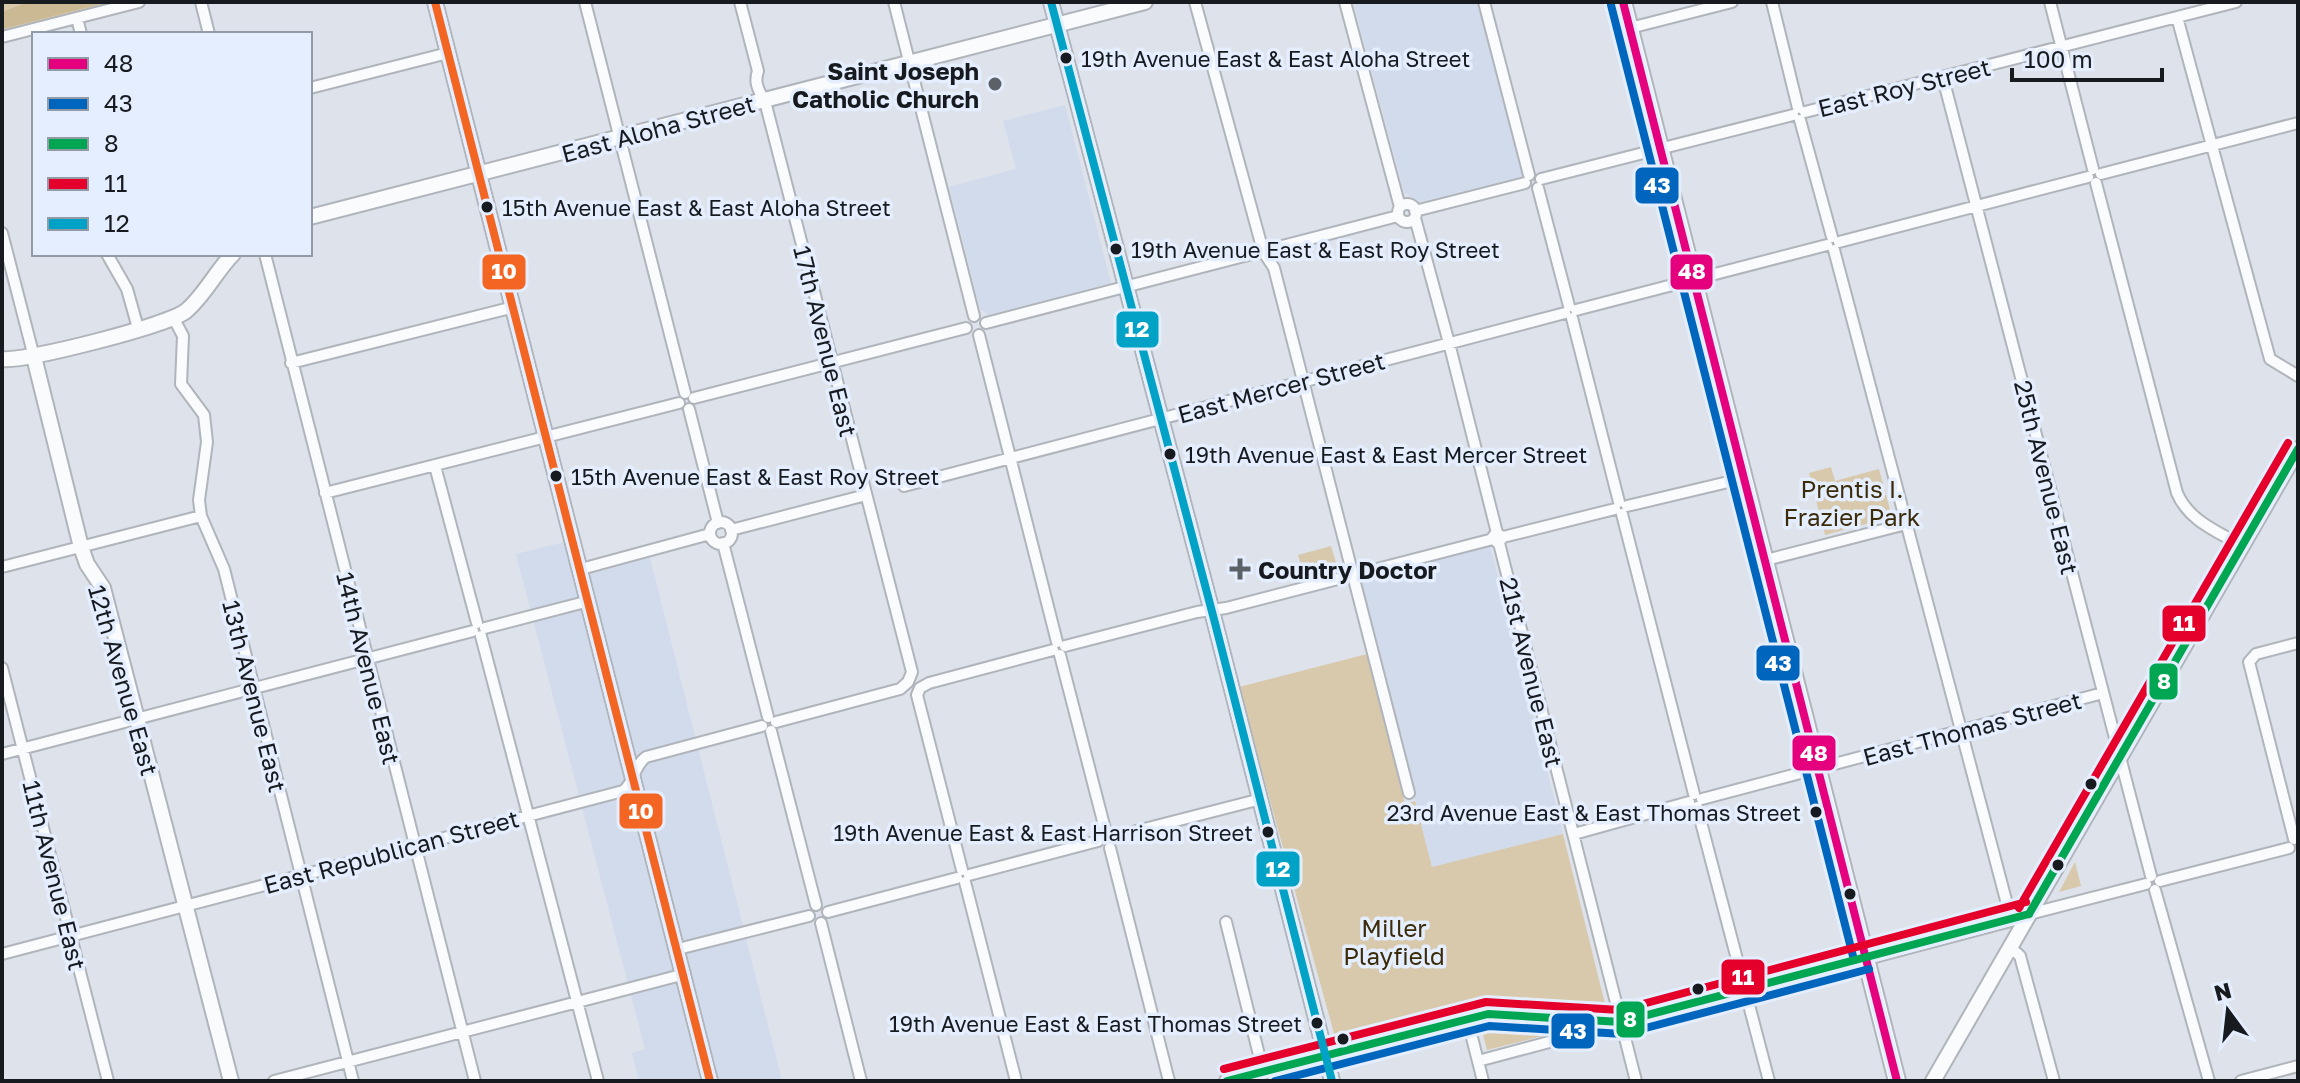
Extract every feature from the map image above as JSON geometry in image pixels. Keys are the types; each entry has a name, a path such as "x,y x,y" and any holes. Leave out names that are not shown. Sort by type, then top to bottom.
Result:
{"main road":[{"path":"1623,2 1897,1081"}],"street":[{"path":"2,37 139,2"},
{"path":"201,2 208,32"},
{"path":"435,2 710,1081"},
{"path":"585,2 718,523"},
{"name":"17th Avenue East","path":"740,2 758,71 755,79 759,95 765,100 912,672 908,682"},
{"path":"894,2 974,316"},
{"path":"1051,2 1162,418 1332,1081"},
{"name":"East Aloha Street","path":"312,216 1145,2"},
{"path":"1195,2 1263,251 1274,268 1409,793"},
{"path":"1345,2 1399,211 1406,221 1415,215 1535,174 1540,184 1769,1081"},
{"path":"1484,2 1527,179"},
{"path":"1630,28 1732,2"},
{"path":"1772,2 2011,919"},
{"path":"2050,2 2177,493 2192,517 2242,546"},
{"name":"East Roy Street","path":"1540,184 1660,149 2236,2"},
{"path":"2177,17 2270,359 2298,376"},
{"path":"77,18 80,32"},
{"path":"312,87 448,53"},
{"name":"25th Avenue East","path":"1943,78 2119,756 2209,1081"},
{"name":"East Mercer Street","path":"904,486 2298,123"},
{"path":"986,323 1263,251 1399,211"},
{"name":"21st Avenue East","path":"1415,215 1636,1081"},
{"name":"12th Avenue East","path":"2,233 81,547 87,564 103,588 231,1081"},
{"path":"108,256 127,289 138,328"},
{"path":"2,359 34,357 174,319 198,298 231,256"},
{"name":"14th Avenue East","path":"265,256 475,1081"},
{"path":"291,363 514,307"},
{"path":"974,316 986,323 985,330 979,335 971,334 966,328 967,321 974,316"},
{"name":"13th Avenue East","path":"174,319 183,336 181,384 198,404 207,429 199,500 201,516 224,569 353,1081"},
{"path":"325,493 966,328"},
{"path":"979,335 1105,829"},
{"path":"1933,1081 2298,449"},
{"path":"435,466 598,1081"},
{"path":"1016,1081 917,695 920,688 929,683 1197,612 1212,611 1745,478"},
{"path":"731,530 866,495"},
{"path":"2,567 201,516"},
{"path":"718,523 724,523 731,530 730,538 723,543 715,542 710,534 711,528 718,523"},
{"path":"1766,560 1906,524"},
{"path":"581,569 710,534"},
{"path":"723,543 816,905"},
{"path":"2,754 589,601"},
{"path":"1227,1081 1467,1018 1503,1013 1621,1022 2295,845 2249,662 2256,654 2298,643"},
{"name":"11th Avenue East","path":"2,668 108,1081"},
{"name":"East Republican Street","path":"2,954 623,791 629,786 638,764 646,757 900,689 908,682"},
{"name":"East Thomas Street","path":"1574,834 2103,693"},
{"path":"1117,836 1261,799"},
{"path":"1105,829 1117,836"},
{"path":"1105,829 1099,834 1101,846 1110,848 1115,845 1117,836"},
{"path":"828,912 1098,841"},
{"path":"1110,848 1169,1081"},
{"path":"816,905 824,905 828,912 827,919 821,923 812,922 809,916 816,905"},
{"path":"678,949 809,916"},
{"path":"1226,922 1263,1071"},
{"path":"821,923 861,1081"},
{"path":"2010,947 2020,956 2054,1081"},
{"path":"274,1081 685,974"},
{"path":"1467,1018 1483,1081"},
{"path":"1478,1061 1583,1033 1594,1020"},
{"path":"2241,1081 2298,1066"}],"shaded area":[{"path":"28,2 108,2 2,29 2,12"},
{"path":"1353,2 1479,2 1523,176 1419,202 1404,192"},
{"path":"1065,105 1111,283 989,315 980,309 949,187 1016,169 1003,121"},
{"path":"565,542 575,578 650,558 782,1081 639,1081 632,1053 645,1049 516,554"},
{"path":"1490,546 1563,834 1432,867 1359,579"}],"green space":[{"path":"2,2 119,2 2,32"},
{"name":"Prentis I. Frazier Park","path":"1831,467 1835,481 1879,469 1892,517 1825,535 1809,473"},
{"path":"1331,546 1337,566 1304,575 1298,555"},
{"name":"Miller Playfield","path":"1367,654 1405,804 1415,801 1432,867 1563,834 1606,1008 1501,1003 1466,1007 1336,1041 1239,687"},
{"path":"2075,862 2081,886 2059,892"},
{"path":"1480,1023 1574,1028 1487,1050"}],"transit line":[{"name":"10","path":"435,2 710,1081"},
{"name":"12","path":"1051,2 1332,1081"},
{"name":"48","path":"1623,2 1897,1081"},
{"name":"43","path":"1611,5 1854,960"},
{"name":"11","path":"2019,908 2288,443"},
{"name":"8","path":"2029,914 2298,449"},
{"name":"11","path":"1224,1069 1486,1002 1620,1010 2026,902"},
{"name":"8","path":"1227,1081 1488,1014 1621,1022 2029,914"},
{"name":"43","path":"1275,1081 1489,1026 1623,1034 1869,969"}],"place":[{"name":"19th Avenue East & East Aloha Street","path":"1066,58"},
{"name":"Saint Joseph Catholic Church","path":"995,84"},
{"name":"15th Avenue East & East Aloha Street","path":"487,207"},
{"name":"19th Avenue East & East Roy Street","path":"1116,249"},
{"name":"19th Avenue East & East Mercer Street","path":"1170,454"},
{"name":"15th Avenue East & East Roy Street","path":"556,476"},
{"name":"Country Doctor","path":"1240,569"},
{"name":"23rd Avenue East & East Thomas Street","path":"1816,812"},
{"name":"19th Avenue East & East Harrison Street","path":"1268,832"},
{"name":"19th Avenue East & East Thomas Street","path":"1317,1023"}]}
